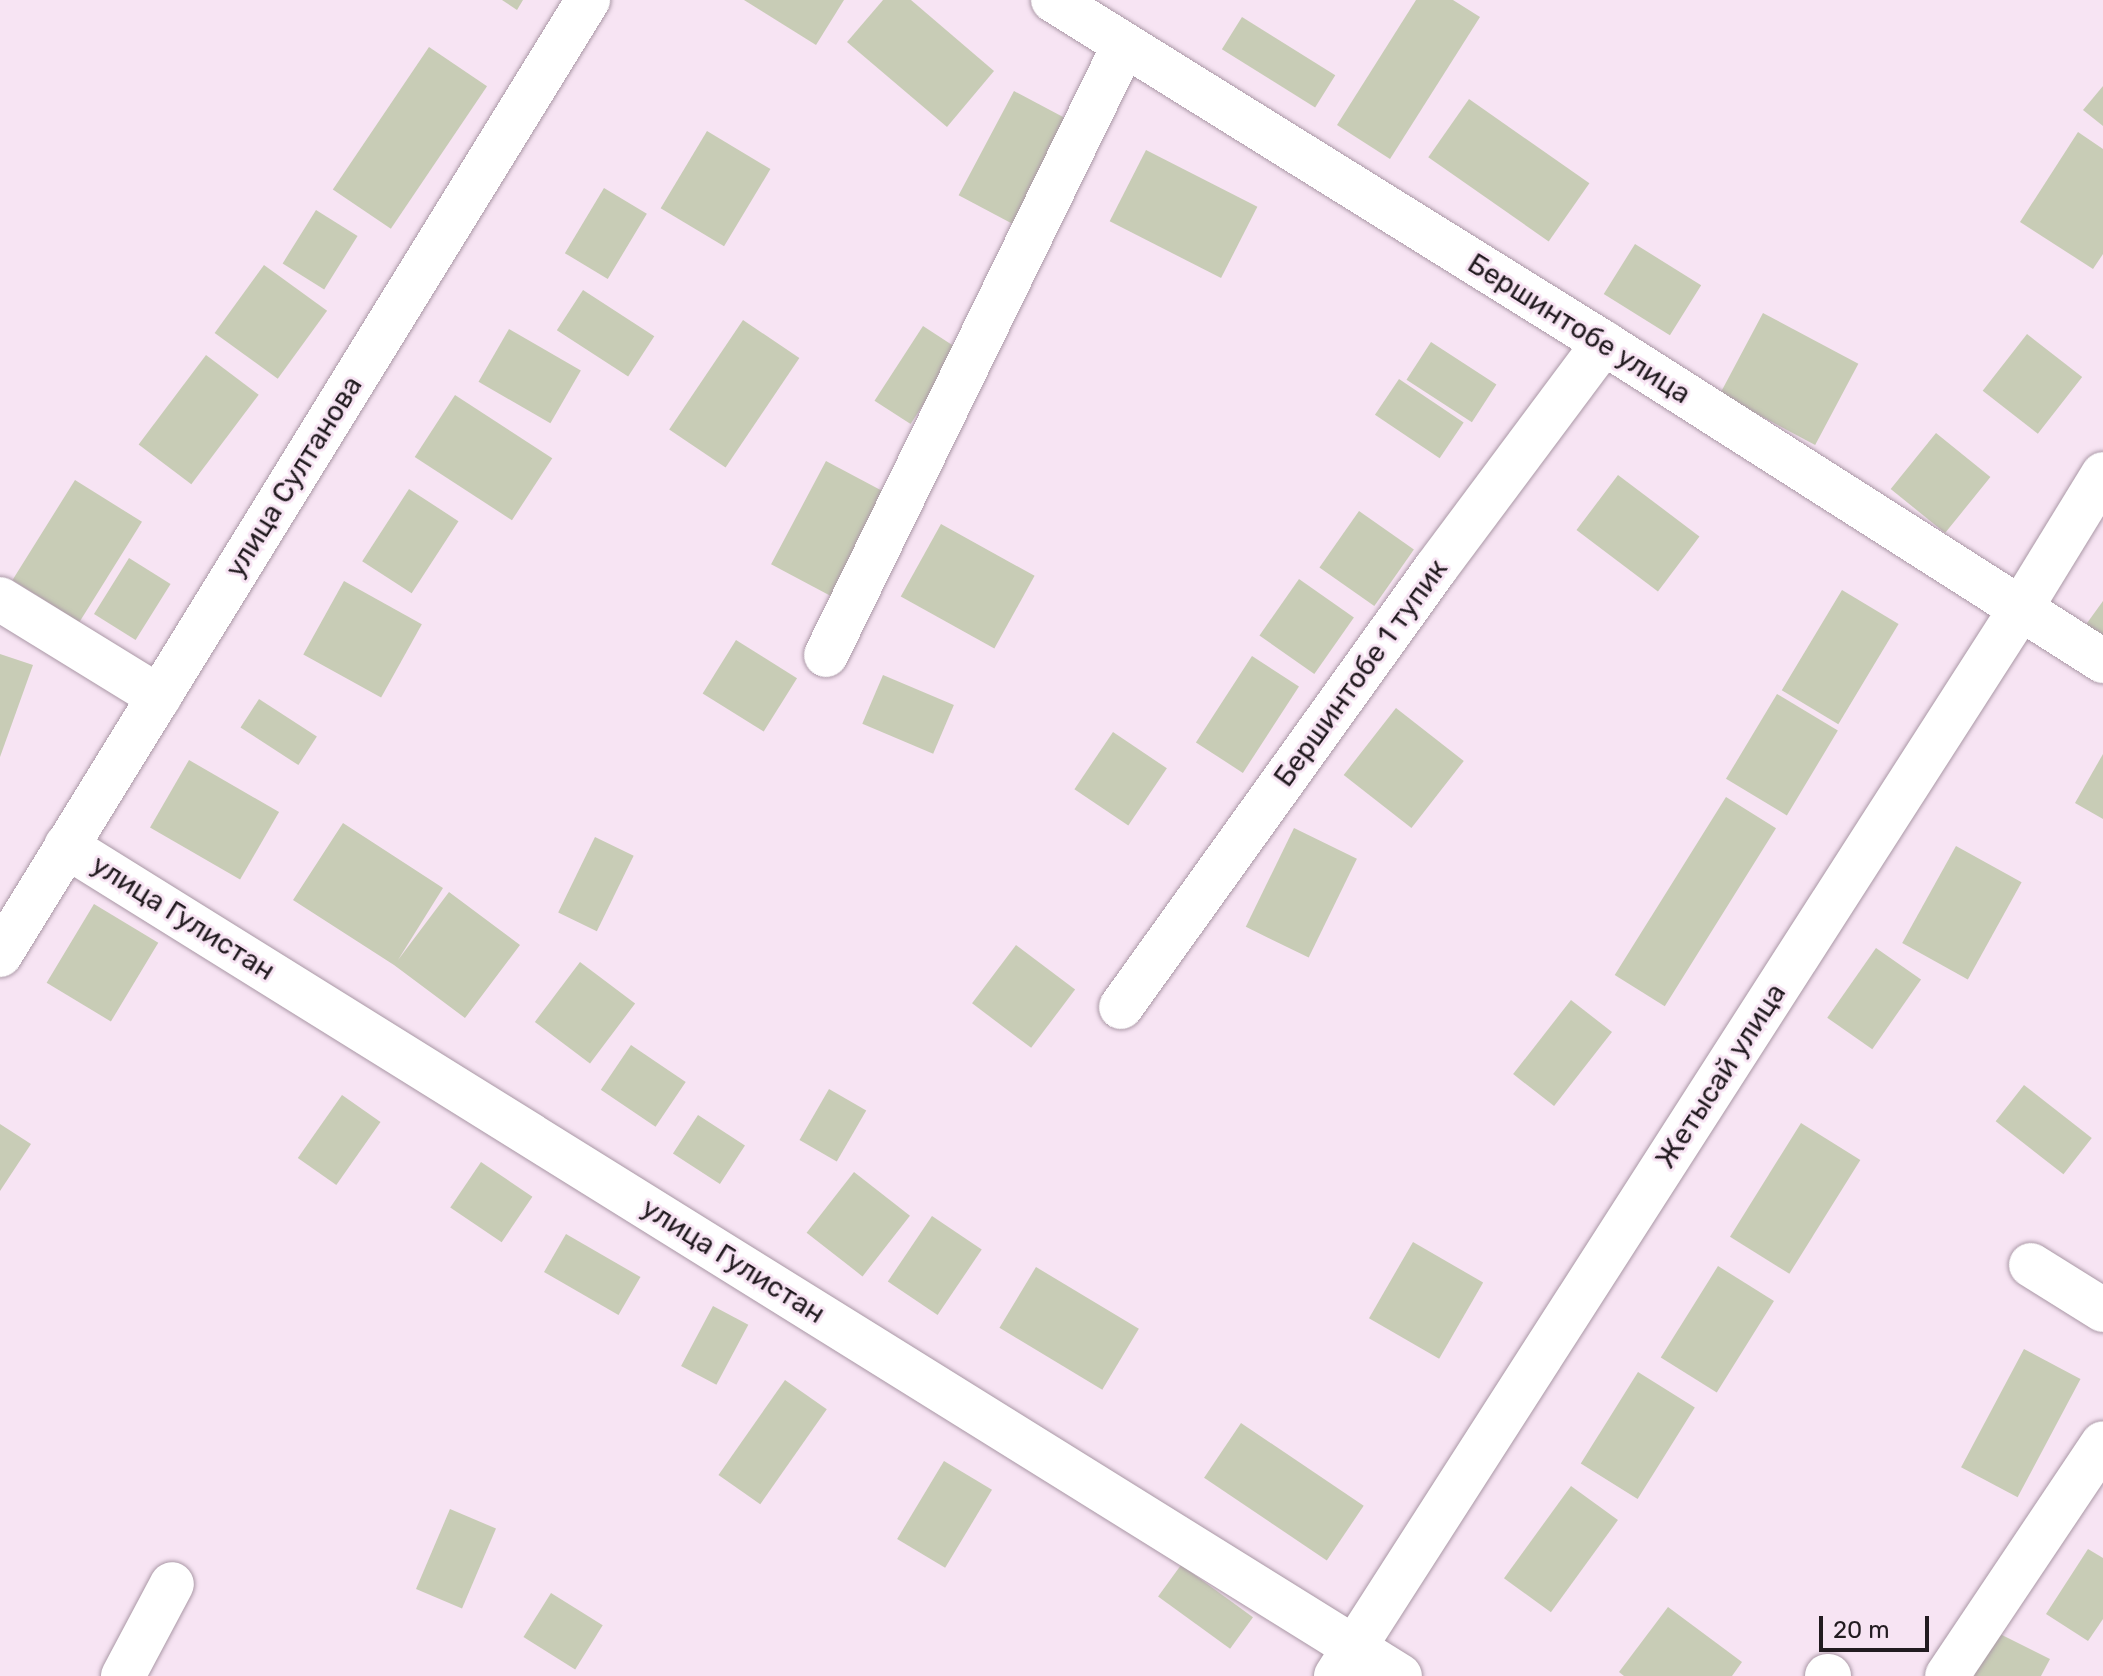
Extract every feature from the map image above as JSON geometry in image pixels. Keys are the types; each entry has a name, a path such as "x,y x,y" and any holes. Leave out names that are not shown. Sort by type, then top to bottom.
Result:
{"street":[{"name":"улица Султанова","path":"0,955 588,0"},
{"name":"Бершинтобе улица","path":"1053,0 1604,343 2103,661"},
{"path":"826,655 1124,45"},
{"name":"Бершинтобе 1 тупик","path":"1121,1007 1436,568 1604,343"},
{"name":"Жетысай улица","path":"1344,1662 2021,608 2103,474"},
{"path":"0,599 159,697"},
{"name":"улица Гулистан","path":"66,846 1344,1662 1400,1676"},
{"path":"2031,1265 2103,1310"},
{"path":"1947,1676 2103,1443"},
{"path":"123,1676 172,1584"}],"building":[{"path":"502,0 523,0 517,10"},
{"path":"744,0 844,0 816,45"},
{"path":"883,0 911,0 994,71 947,127 847,42"},
{"path":"1416,0 1453,0 1480,17 1390,159 1337,125"},
{"path":"1242,17 1335,75 1315,108 1222,49"},
{"path":"429,47 487,86 391,229 333,190"},
{"path":"2103,86 2103,126 2083,110"},
{"path":"1014,91 1083,128 1027,232 959,195"},
{"path":"1469,99 1589,183 1549,241 1428,157"},
{"path":"707,131 770,169 724,246 661,208"},
{"path":"2078,132 2103,149 2103,254 2093,269 2020,222"},
{"path":"1146,150 1257,207 1221,278 1110,221"},
{"path":"604,188 647,214 608,279 565,253"},
{"path":"316,210 358,236 324,289 283,263"},
{"path":"1635,244 1701,285 1670,335 1604,294"},
{"path":"264,265 327,311 278,379 215,333"},
{"path":"583,290 654,336 628,377 557,330"},
{"path":"1763,313 1858,364 1815,445 1720,394"},
{"path":"743,320 799,358 726,467 669,429"},
{"path":"923,326 959,349 911,424 875,401"},
{"path":"509,329 581,370 550,423 478,382"},
{"path":"2027,334 2082,377 2038,434 1983,391"},
{"path":"1431,342 1496,384 1472,422 1406,380"},
{"path":"206,355 259,395 191,484 139,444"},
{"path":"1399,379 1464,423 1440,458 1375,415"},
{"path":"455,395 552,458 512,520 415,457"},
{"path":"1936,433 1990,477 1945,533 1891,489"},
{"path":"826,461 891,496 836,599 771,564"},
{"path":"1618,475 1699,536 1658,591 1576,530"},
{"path":"75,480 142,522 79,622 12,580"},
{"path":"409,489 458,521 412,593 362,561"},
{"path":"1359,511 1414,549 1374,606 1319,568"},
{"path":"941,524 1035,576 994,648 901,597"},
{"path":"129,558 171,584 136,640 94,614"},
{"path":"1299,579 1354,617 1314,674 1259,636"},
{"path":"344,581 422,624 381,698 303,654"},
{"path":"1842,590 1899,624 1838,724 1782,690"},
{"path":"2103,601 2103,645 2082,630"},
{"path":"736,640 797,678 764,732 703,693"},
{"path":"0,654 33,665 0,757"},
{"path":"1252,656 1299,686 1243,773 1196,742"},
{"path":"883,675 954,705 933,754 862,724"},
{"path":"1777,694 1838,731 1787,815 1726,779"},
{"path":"259,699 317,737 298,765 240,728"},
{"path":"1396,708 1464,761 1411,828 1344,775"},
{"path":"1113,732 1167,768 1128,826 1074,789"},
{"path":"2103,754 2103,819 2075,803"},
{"path":"189,760 279,812 240,880 150,828"},
{"path":"1726,797 1776,828 1665,1006 1615,975"},
{"path":"343,823 443,888 398,960 449,892 520,945 465,1018 394,965 293,900"},
{"path":"1294,828 1357,859 1309,958 1246,927"},
{"path":"595,837 634,856 597,931 558,912"},
{"path":"1956,846 2022,882 1968,979 1902,943"},
{"path":"94,904 158,943 111,1021 47,983"},
{"path":"1016,945 1075,990 1031,1048 972,1003"},
{"path":"1876,948 1921,980 1872,1049 1827,1018"},
{"path":"580,962 635,1004 590,1063 535,1022"},
{"path":"1571,1000 1612,1032 1554,1106 1513,1074"},
{"path":"631,1045 686,1082 656,1127 601,1090"},
{"path":"2024,1085 2092,1138 2063,1174 1996,1121"},
{"path":"829,1089 866,1110 837,1162 800,1140"},
{"path":"342,1095 381,1122 336,1185 298,1158"},
{"path":"698,1115 745,1145 720,1184 673,1154"},
{"path":"1801,1123 1860,1160 1789,1274 1730,1237"},
{"path":"0,1124 31,1144 0,1191"},
{"path":"481,1162 532,1197 502,1242 450,1208"},
{"path":"854,1172 910,1216 863,1276 807,1233"},
{"path":"932,1216 982,1250 938,1315 888,1281"},
{"path":"566,1234 640,1277 618,1315 544,1272"},
{"path":"1413,1242 1483,1282 1439,1359 1369,1318"},
{"path":"1718,1266 1774,1301 1717,1393 1661,1358"},
{"path":"1036,1267 1139,1329 1102,1390 999,1328"},
{"path":"713,1306 748,1325 716,1385 681,1366"},
{"path":"2024,1349 2081,1379 2018,1497 1961,1467"},
{"path":"1638,1372 1695,1408 1638,1499 1581,1464"},
{"path":"785,1380 827,1409 760,1504 718,1475"},
{"path":"1241,1423 1364,1506 1327,1560 1204,1478"},
{"path":"944,1461 992,1490 945,1568 897,1539"},
{"path":"1571,1486 1618,1520 1551,1612 1504,1578"},
{"path":"450,1509 496,1529 462,1609 416,1589"},
{"path":"2088,1549 2103,1558 2103,1619 2088,1641 2046,1614"},
{"path":"1181,1565 1253,1617 1230,1649 1158,1597"},
{"path":"551,1593 603,1625 575,1669 523,1637"},
{"path":"1668,1607 1742,1662 1732,1676 1624,1676 1619,1672"},
{"path":"1996,1632 2050,1659 2041,1676 1974,1676"}]}
